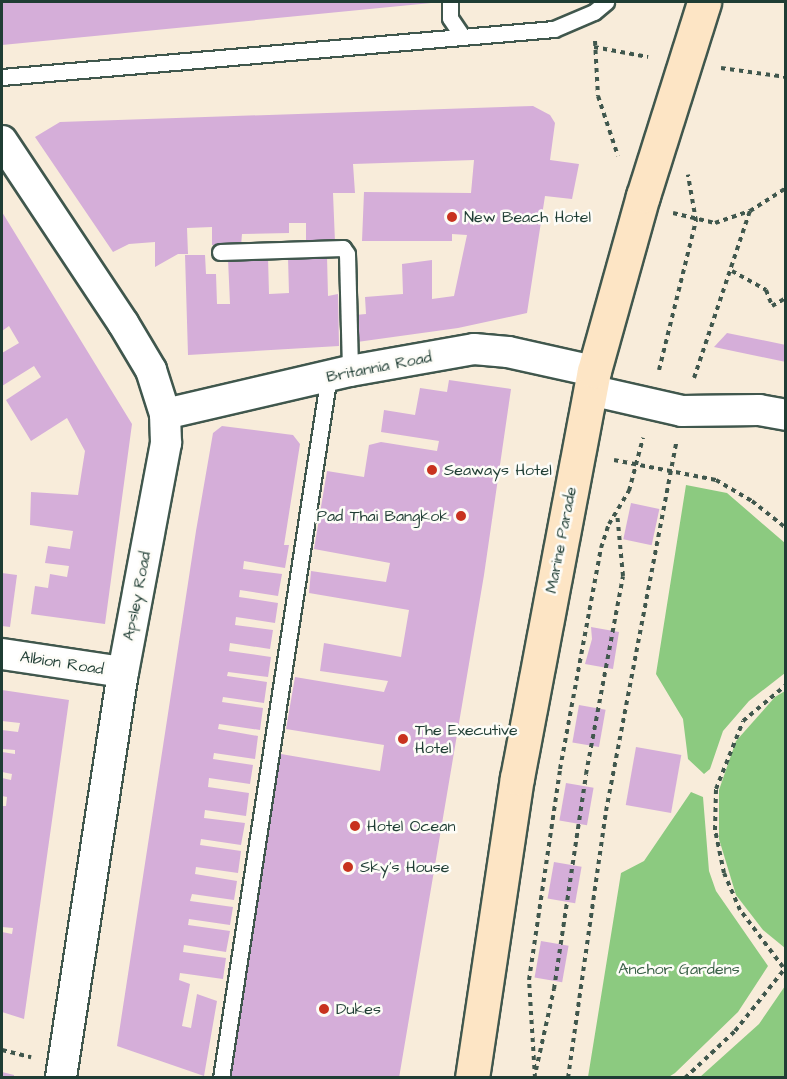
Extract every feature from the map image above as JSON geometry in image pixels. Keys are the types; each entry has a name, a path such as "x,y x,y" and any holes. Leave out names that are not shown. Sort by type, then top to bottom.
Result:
{"street":[{"name":"Marine Parade","path":"472,1077 517,778 592,381 643,196 687,64 699,6"},
{"name":"Apsley Road","path":"6,148 123,323 151,370 165,414 166,443 123,672 61,1077"},
{"name":"Britannia Road","path":"165,414 340,373 474,349 508,352 592,381 650,405 682,411 759,410 786,415"},
{"name":"Albion Road","path":"2,654 123,672"}],"lane":[{"path":"450,2 450,18 463,37"},
{"path":"2,77 554,29 600,7"},
{"path":"220,252 343,248 347,254 340,373 221,1077"}],"path":[{"path":"600,7 595,48 598,96 608,133 624,169 643,196 696,221 715,223 750,211 786,188"},
{"path":"554,29 595,48 687,64 786,77"},
{"path":"535,1076 530,980 555,804 601,548 616,512 629,491 637,466 696,221 687,164"},
{"path":"568,1077 606,811 682,411 732,271 750,211"},
{"path":"732,271 766,290 772,306 786,298"},
{"path":"578,451 637,466 716,480 752,501 786,528"},
{"path":"535,1076 554,989 586,774 623,576 616,512"},
{"path":"685,1077 735,1031 784,967 740,910 724,873 716,830 716,789 744,721 786,685"}],"green space":[{"path":"686,485 727,493 785,543 785,673 749,701 723,731 710,769 704,774 688,759 683,719 656,674"},
{"name":"Anchor Gardens","path":"785,691 785,948 763,930 736,895 719,839 719,790 736,741 775,697"},
{"name":"Anchor Gardens","path":"691,792 703,797 709,871 716,891 768,966 738,1012 667,1078 588,1077 621,873 644,861"},
{"path":"785,986 785,1077 700,1077 759,1024"}],"building":[{"path":"2,2 431,2 431,3 2,45"},
{"path":"533,106 550,115 555,123 550,160 579,164 572,199 545,196 527,313 458,328 357,342 355,315 366,314 365,297 403,294 402,264 432,260 432,299 454,296 467,235 452,234 452,241 362,241 364,192 471,193 474,160 353,164 355,193 333,193 335,242 306,242 306,223 289,223 289,233 242,234 241,246 212,245 212,227 187,228 188,254 178,254 155,267 155,242 129,244 113,252 35,137 60,122"},
{"path":"2,212 132,424 105,624 31,614 35,586 48,588 50,574 67,577 69,566 45,563 48,546 70,549 73,531 30,525 31,492 78,495 85,451 67,418 31,441 6,400 41,377 34,366 2,386 2,353 19,343 9,326 2,331"},
{"path":"185,255 205,255 206,274 216,274 217,304 230,304 228,259 268,257 269,294 289,293 288,258 327,256 328,296 338,294 339,346 188,355"},
{"path":"727,333 786,345 786,362 714,347"},
{"path":"449,380 511,389 484,575 399,1078 227,1078 281,754 380,771 384,745 286,729 295,677 384,692 388,681 320,671 324,643 401,657 409,610 309,593 311,571 386,582 390,563 314,549 327,471 364,477 369,445 381,442 437,451 439,441 381,432 384,410 415,415 420,388 447,392"},
{"path":"222,426 293,435 300,444 284,545 289,545 285,568 244,561 243,569 282,574 278,596 240,590 239,597 278,603 275,623 236,617 235,625 273,630 270,649 230,643 229,651 271,657 268,677 228,672 227,676 267,682 264,703 223,697 222,702 263,708 260,730 219,724 218,729 258,736 255,759 214,753 213,759 253,765 250,784 209,778 208,787 249,793 246,816 205,810 204,818 245,823 241,845 201,839 200,845 241,851 238,873 196,867 195,874 237,881 234,900 192,894 190,901 233,907 230,925 189,919 188,925 230,931 226,952 184,945 183,952 226,958 223,979 180,973 179,980 190,984 182,1026 191,1028 197,994 217,1001 204,1076 117,1046 196,531 213,433"},
{"path":"631,503 659,509 652,545 623,539"},
{"path":"2,573 17,575 10,627 2,626"},
{"path":"591,627 619,632 613,669 585,664 592,639"},
{"path":"2,690 69,700 24,1019 2,1012 2,932 12,934 13,928 2,927 2,806 6,806 7,797 2,796 2,778 11,780 12,774 2,772 2,752 15,754 15,750 2,749 2,730 18,732 20,723 2,721"},
{"path":"579,705 606,710 599,747 572,742"},
{"path":"636,747 681,755 671,813 626,805"},
{"path":"566,783 594,788 587,825 559,820"},
{"path":"554,862 582,867 575,903 548,898"},
{"path":"541,941 569,946 562,982 535,977"},
{"path":"2,1072 14,1075 14,1078 2,1078"}],"place":[{"name":"New Beach Hotel","path":"452,217"},
{"name":"Seaways Hotel","path":"432,470"},
{"name":"Pad Thai Bangkok","path":"461,516"},
{"name":"The Executive Hotel","path":"403,739"},
{"name":"Hotel Ocean","path":"355,826"},
{"name":"Sky's House","path":"348,867"},
{"name":"Dukes","path":"324,1009"}]}
